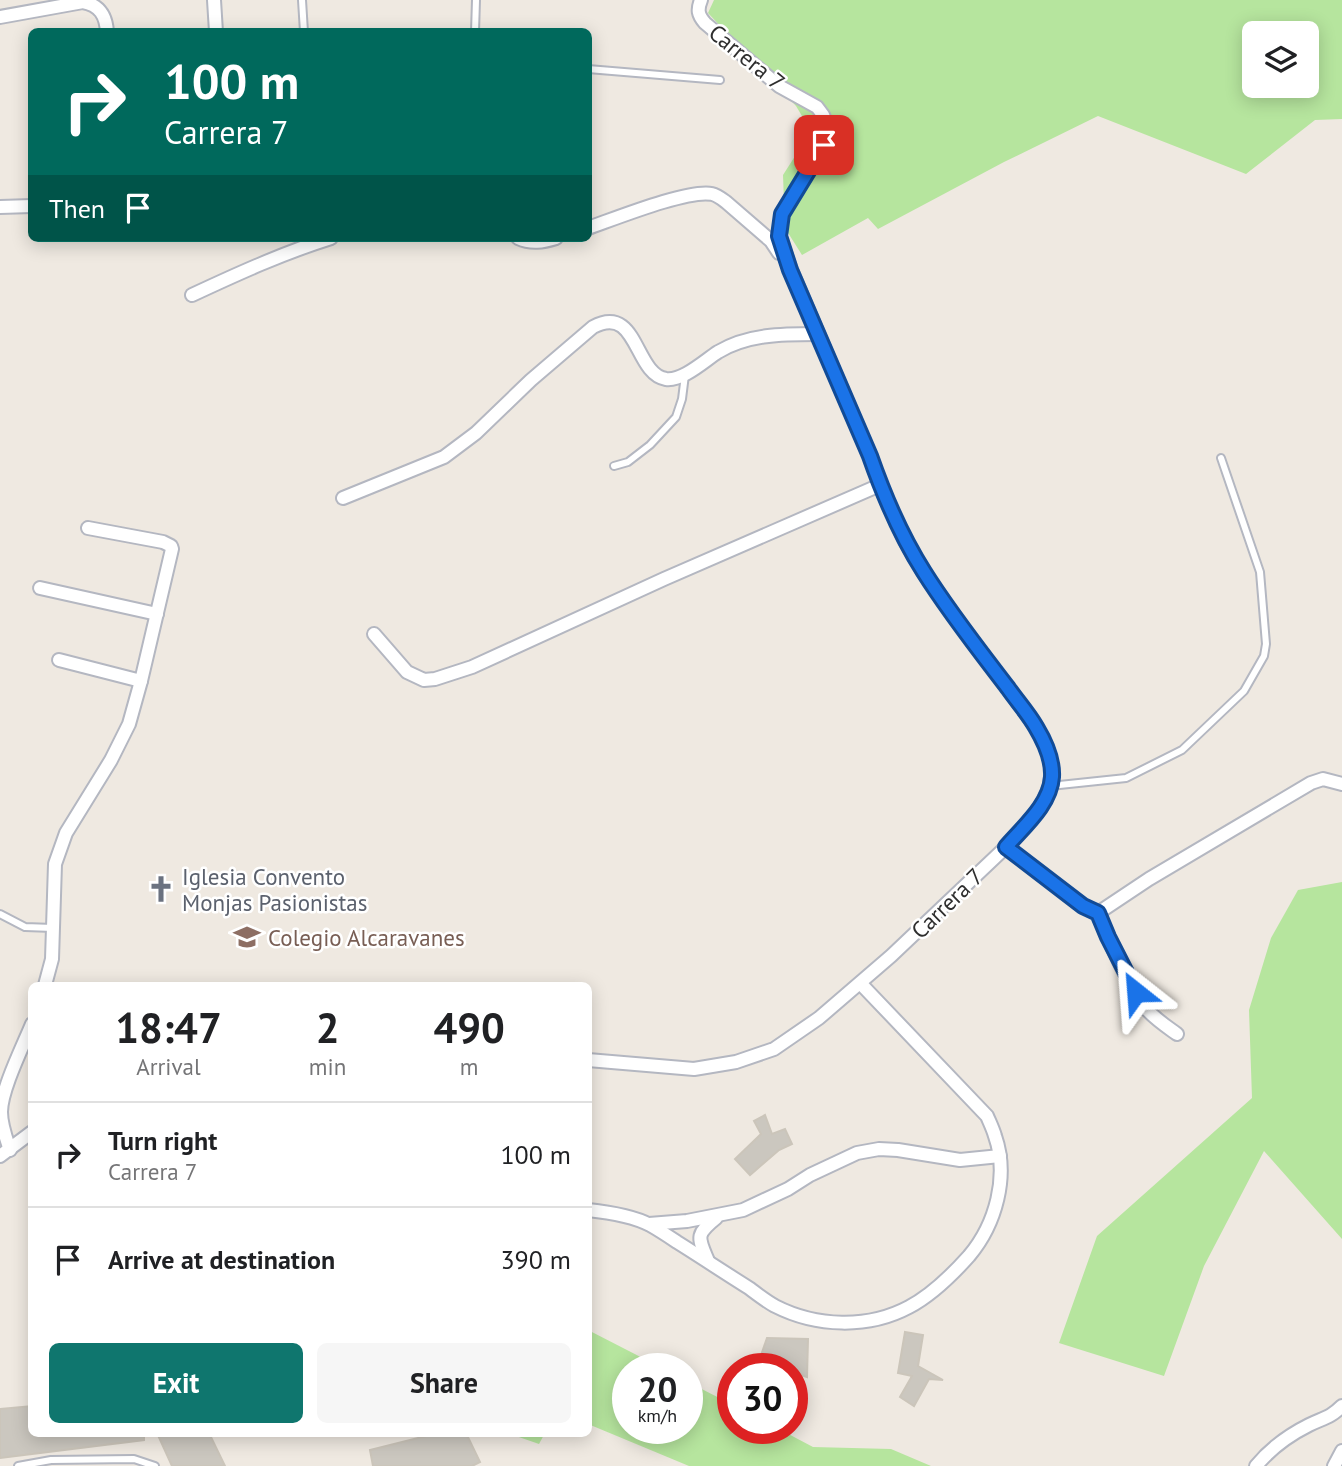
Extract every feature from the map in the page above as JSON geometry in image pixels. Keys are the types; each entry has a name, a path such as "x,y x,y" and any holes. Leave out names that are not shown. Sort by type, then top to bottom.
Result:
{"street":[{"path":"214,0 216,28"},
{"name":"Carrera 7","path":"592,1060 694,1069 736,1062 774,1048 819,1018 860,984 1006,847 1039,810 1052,778 1048,751 1036,727 923,572 903,537 790,270 779,236 782,214 824,145 828,127 823,115 817,107 779,86 705,23 699,16 701,0"},
{"path":"0,17 83,2 99,8 106,28"},
{"path":"592,227 689,194 710,193 726,202 771,241 790,270"},
{"path":"0,207 28,206"},
{"path":"192,295 250,268 319,242"},
{"path":"527,242 545,242"},
{"path":"343,498 444,457 476,433 531,380 601,322 621,326 629,332 656,376 668,379 680,378 730,345 772,334 817,334"},
{"path":"374,635 407,672 424,680 435,679 472,667 663,579 880,485"},
{"path":"46,982 52,959 55,864 66,834 111,760 129,724 172,549 163,542 88,527"},
{"path":"40,588 157,614"},
{"path":"59,660 141,681"},
{"path":"1098,913 1149,879 1311,783 1323,779 1342,784"},
{"path":"1006,847 1083,906 1098,913 1145,1007 1177,1034"},
{"path":"592,1210 648,1224 775,1306 802,1317 853,1323 880,1319 909,1307 934,1290 959,1268 979,1244 995,1208 1000,1182 1000,1156 996,1136 987,1116 860,984"},
{"path":"5,1153 1,1111 5,1092 28,1034"},
{"path":"5,1153 28,1135"},
{"path":"648,1224 718,1216 743,1210 857,1153 878,1149 898,1150 960,1160 1000,1156"},
{"path":"708,1261 699,1241 702,1230 718,1216"},
{"path":"1256,1466 1279,1443 1304,1427 1331,1416 1342,1406"},
{"path":"1334,1466 1342,1451"}],"lane":[{"path":"302,0 304,28"},
{"path":"475,28 476,0"},
{"path":"592,69 720,80"},
{"path":"614,466 628,463 650,445 676,417 682,399 685,374"},
{"path":"1050,786 1126,778 1181,750 1244,691 1264,656 1266,644 1260,572 1221,458"},
{"path":"0,914 25,927 53,928"},
{"path":"18,1466 51,1460 134,1459 155,1466"}],"green space":[{"path":"714,0 1342,0 1342,119 1315,120 1246,174 1098,116 878,229 868,218 802,255 785,228 783,175 811,131 796,106 708,13"},
{"path":"1342,882 1342,1239 1264,1151 1204,1266 1164,1376 1059,1343 1097,1236 1252,1098 1249,1010 1271,938 1298,890"},
{"path":"592,1332 633,1353 612,1353 612,1434 592,1426"},
{"path":"703,1390 717,1397 717,1444 807,1444 813,1447 891,1449 931,1466 689,1466 636,1444 703,1444"},
{"path":"519,1437 543,1437 539,1444"}],"building":[{"path":"765,1115 772,1134 785,1129 792,1144 779,1150 750,1175 735,1159 761,1134 754,1121"},
{"path":"905,1332 923,1335 918,1366 943,1380 929,1379 914,1406 900,1397 912,1376 898,1373"},
{"path":"767,1338 808,1339 808,1353 762,1353"},
{"path":"28,1406 28,1437 144,1437 144,1440 0,1458 0,1409"},
{"path":"159,1437 211,1437 225,1466 172,1466"},
{"path":"422,1437 468,1437 480,1462 472,1466 373,1466 370,1450"}],"place":[{"name":"Iglesia Convento Monjas Pasionistas","path":"161,889"},
{"name":"Colegio Alcaravanes","path":"247,937"}],"route":[{"path":"824,145 782,214 779,236 790,270 903,537 923,572 1036,727 1048,751 1052,778 1048,792 1039,810 1006,847 1083,906 1098,913 1136,992"}]}
